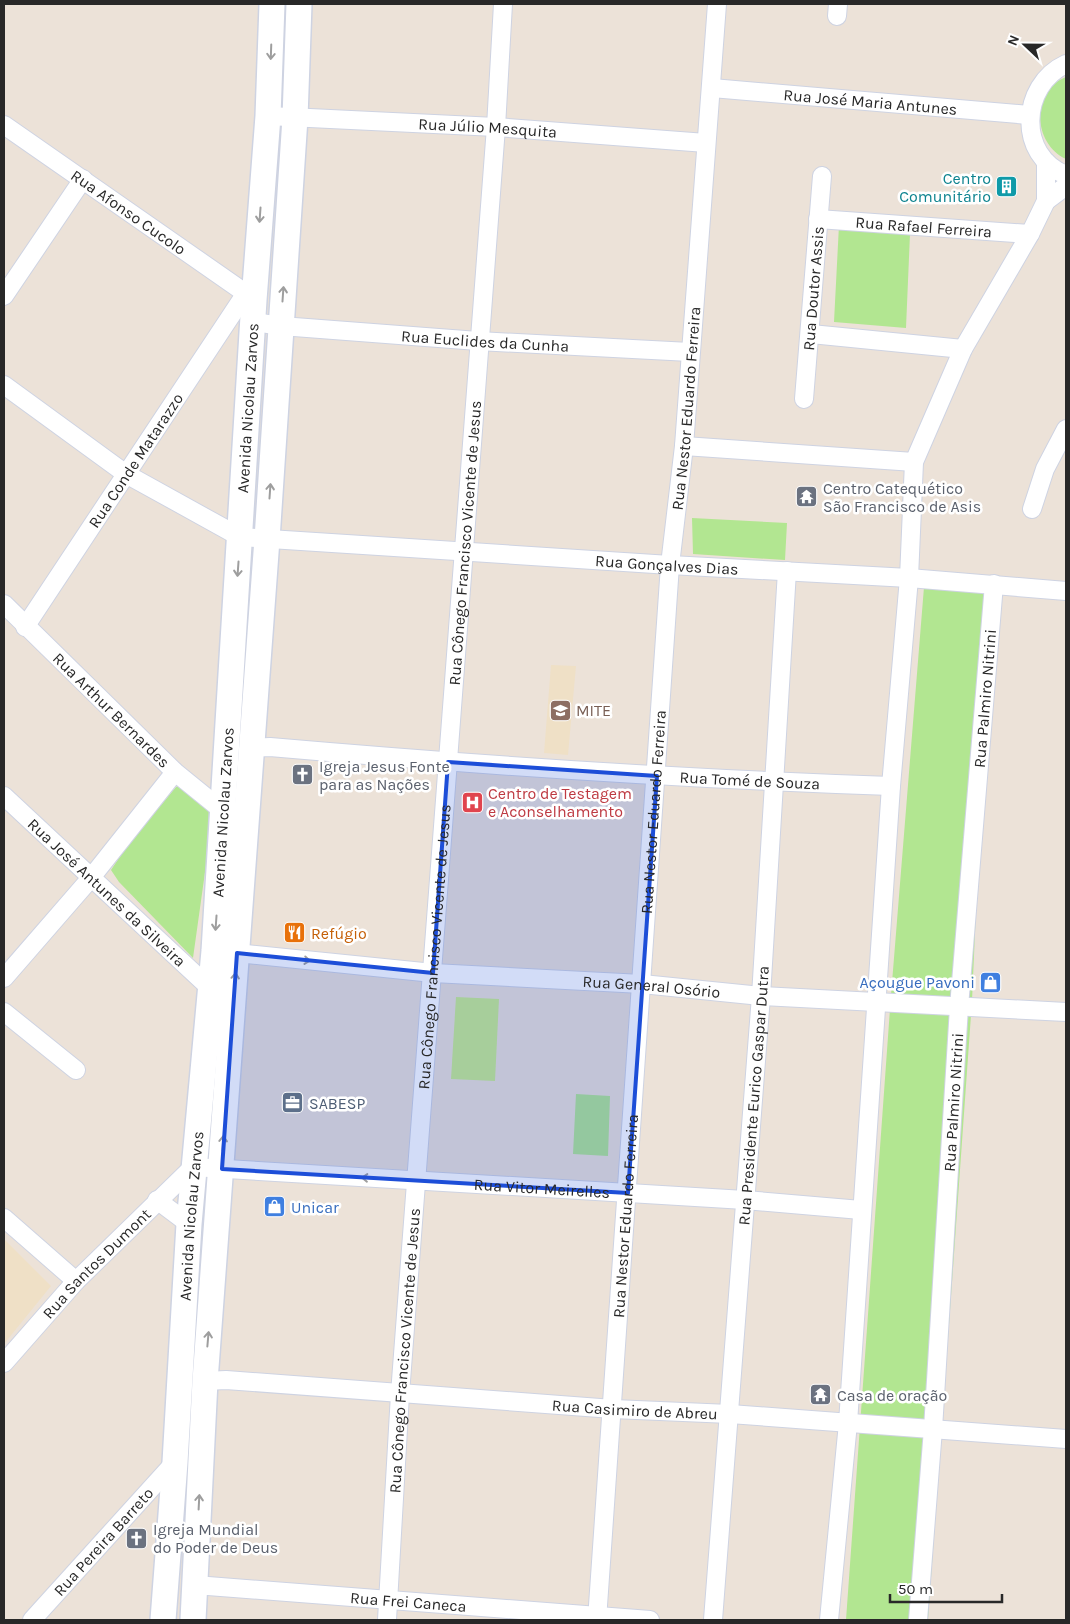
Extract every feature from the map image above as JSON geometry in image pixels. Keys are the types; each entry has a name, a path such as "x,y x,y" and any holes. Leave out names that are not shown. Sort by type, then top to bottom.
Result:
{"main road":[{"name":"Avenida Nicolau Zarvos","path":"163,1620 176,1462 193,1167 211,989 226,952 239,748 240,537 251,305 268,116 272,4"},
{"name":"Avenida Nicolau Zarvos","path":"193,1620 205,1381 222,1169 226,952 223,811 239,748 267,539 295,118 299,4"}],"street":[{"name":"Rua Cônego Francisco Vicente de Jesus","path":"387,1620 400,1394 433,973 478,341 496,127 503,4"},
{"name":"Rua Nestor Eduardo Ferreira","path":"597,1618 657,776 670,565 684,446 717,4"},
{"path":"1066,64 1057,68 1043,81 1034,97 1029,115 1030,132 1036,148 1046,162 1066,176"},
{"name":"Rua José Maria Antunes","path":"712,88 1029,115"},
{"name":"Rua Júlio Mesquita","path":"268,116 496,127 706,143"},
{"name":"Rua Afonso Cucolo","path":"4,125 83,179 251,305"},
{"path":"829,1620 848,1423 891,786 909,578 914,462 963,349 1030,234 1046,201 1046,162"},
{"name":"Rua Doutor Assis","path":"804,399 811,334 822,176"},
{"path":"4,296 83,179"},
{"path":"1046,201 1066,186"},
{"name":"Rua Rafael Ferreira","path":"818,219 1030,234"},
{"name":"Rua Euclides da Cunha","path":"251,305 281,326 478,341 690,352"},
{"name":"Rua Conde Matarazzo","path":"25,626 126,474 251,305"},
{"path":"811,334 963,349"},
{"path":"4,385 126,474 240,537"},
{"path":"1032,509 1045,469 1058,462 1066,429"},
{"path":"684,446 914,462"},
{"name":"Rua Gonçalves Dias","path":"240,537 670,565 909,578 994,584 1066,592"},
{"name":"Rua Presidente Eurico Gaspar Dutra","path":"713,1620 761,996 787,571"},
{"name":"Rua Palmiro Nitrini","path":"918,1620 933,1428 960,1007 994,584"},
{"name":"Rua Arthur Bernardes","path":"4,604 175,772 223,811"},
{"name":"Rua Tomé de Souza","path":"239,748 270,747 448,762 657,776 891,786"},
{"path":"4,978 90,879 175,772"},
{"name":"Rua José Antunes da Silveira","path":"4,796 90,879 211,989"},
{"name":"Rua General Osório","path":"226,952 433,973 642,984 761,996 877,1000 960,1007 1066,1012"},
{"path":"4,1012 76,1070"},
{"name":"Rua Vitor Meirelles","path":"193,1167 746,1200 861,1210"},
{"name":"Rua Santos Dumont","path":"4,1363 76,1281 193,1167"},
{"path":"157,1200 189,1224"},
{"path":"4,1218 76,1281"},
{"name":"Rua Casimiro de Abreu","path":"205,1381 226,1380 613,1409 730,1414 1066,1439"},
{"name":"Rua Pereira Barreto","path":"32,1620 176,1462"},
{"name":"Rua Frei Caneca","path":"195,1585 597,1618 650,1620"}],"highlighted area":[{"path":"448,762 657,776 628,1193 222,1169 237,953 433,973"}],"shaded area":[{"name":"MITE","path":"551,665 576,666 568,755 544,753"},
{"path":"4,1239 51,1286 4,1344"}],"green space":[{"path":"1066,77 1066,159 1055,152 1047,142 1040,118 1041,105 1046,94 1054,84"},
{"path":"839,225 910,234 906,328 834,322"},
{"path":"692,518 787,523 785,560 693,554"},
{"path":"924,587 990,591 972,1001 928,1620 846,1620 891,995"},
{"path":"184,784 214,808 193,958 119,882 111,870 127,846 176,787"},
{"path":"456,997 499,999 495,1081 451,1079"},
{"path":"576,1094 610,1096 608,1156 573,1154"}],"place":[{"name":"Centro Comunitário","path":"1007,187"},
{"name":"Centro Catequético São Francisco de Asis","path":"807,497"},
{"name":"MITE","path":"560,710"},
{"name":"Igreja Jesus Fonte para as Nações","path":"303,775"},
{"name":"Centro de Testagem e Aconselhamento","path":"472,802"},
{"name":"Refúgio","path":"295,933"},
{"name":"Açougue Pavoni","path":"991,982"},
{"name":"SABESP","path":"293,1103"},
{"name":"Unicar","path":"275,1207"},
{"name":"Casa de oração","path":"821,1395"},
{"name":"Igreja Mundial do Poder de Deus","path":"137,1538"}]}
